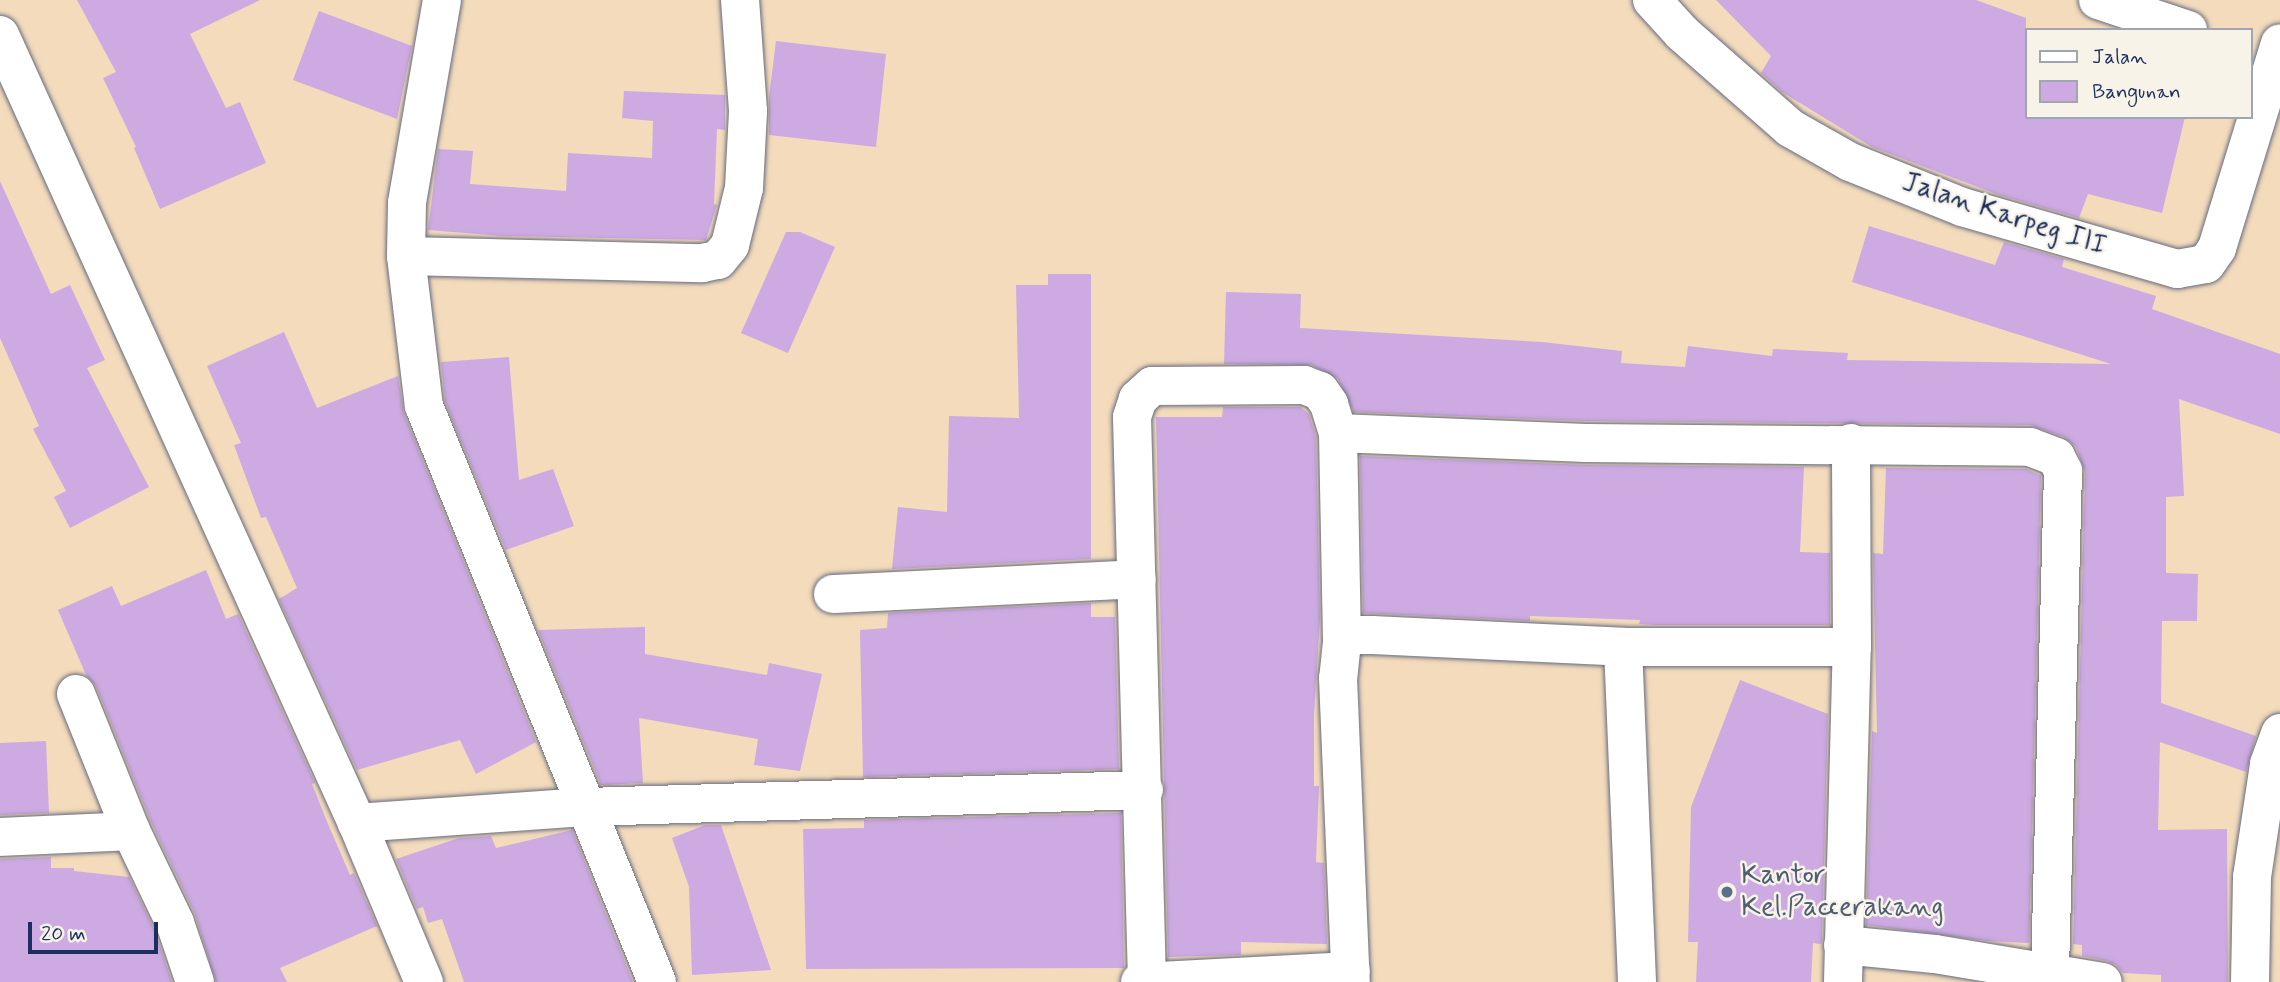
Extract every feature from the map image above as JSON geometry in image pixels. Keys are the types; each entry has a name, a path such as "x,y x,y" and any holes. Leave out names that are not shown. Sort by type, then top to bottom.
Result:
{"street":[{"path":"442,0 409,191 406,256 424,406 657,982"},
{"path":"406,256 702,263 718,260 730,245 744,188 748,111 740,0"},
{"name":"Jalan Karpeg III","path":"1652,0 1682,33 1790,128 1850,162 1962,207 2177,269 2206,264 2217,248 2250,119"},
{"path":"2098,0 2182,28"},
{"path":"0,34 357,823 424,982"},
{"name":"Jalan Karpeg III","path":"2252,113 2268,51"},
{"path":"1140,982 1147,982 1351,976 1338,678 1342,642 1338,433 1329,404 1320,391 1304,385 1152,386 1138,399 1132,416 1147,982"},
{"path":"1338,433 1586,443 1851,443 2030,447 2056,457 2063,471 2050,972"},
{"path":"1851,443 1852,647 1843,964 1936,954 2103,982"},
{"path":"833,594 1137,579"},
{"path":"1342,642 1355,635 1372,635 1623,647 1852,647"},
{"path":"1623,647 1637,982"},
{"path":"76,694 131,831 174,923 195,982"},
{"path":"2250,982 2252,877 2269,764 2280,733"},
{"path":"357,823 587,807 1144,790"},
{"path":"0,837 131,831"}],"building":[{"path":"77,0 260,0 190,34 226,108 240,102 266,163 160,209 134,148 136,147 103,78 116,72"},
{"path":"1716,0 1976,0 2026,18 2024,119 2185,119 2162,213 2088,194 2079,218 1999,195 1872,147 1782,92 1761,73 1771,56"},
{"path":"319,11 412,46 397,119 293,80"},
{"path":"776,41 886,54 876,147 769,135 769,97"},
{"path":"624,91 725,95 725,130 717,129 714,204 717,205 706,240 502,236 428,230 438,149 473,151 470,184 566,191 568,153 652,158 653,121 622,118"},
{"path":"0,181 51,294 70,285 105,360 87,368 149,487 70,528 54,497 66,491 33,429 39,426 0,338"},
{"path":"1869,226 1995,265 2004,242 2064,259 2062,267 2156,296 2152,309 2280,354 2280,434 2179,399 2184,496 2166,497 2166,573 2198,574 2197,621 2162,621 2161,703 2256,736 2246,772 2160,742 2158,830 2227,829 2228,982 2161,982 2161,975 2123,973 2116,965 2107,961 2082,956 2082,945 2073,944 2085,472 2076,447 2064,437 2030,425 1587,421 1354,412 1338,379 1312,365 1224,364 1226,292 1301,294 1300,328 1542,342 1622,351 1621,363 1685,367 1688,346 1772,356 1773,349 1848,353 1847,360 2111,364 1852,282"},
{"path":"786,232 800,232 835,247 788,353 741,333"},
{"path":"1048,274 1091,274 1091,559 892,569 898,507 947,512 949,416 1019,418 1016,285 1048,285"},
{"path":"284,332 317,408 398,376 404,414 536,742 476,774 460,740 357,770 279,599 297,588 266,517 261,518 234,445 241,443 207,366"},
{"path":"509,357 519,480 553,469 574,526 506,550 445,401 441,362"},
{"path":"1223,407 1300,407 1309,414 1316,437 1320,619 1314,715 1314,786 1319,786 1316,862 1324,863 1327,944 1241,942 1241,955 1168,957 1156,417 1222,417"},
{"path":"1360,456 1586,465 1804,467 1800,552 1830,553 1830,625 1657,625 1639,624 1640,620 1530,616 1530,621 1363,613"},
{"path":"1886,468 2026,469 2041,476 2029,943 1988,941 1866,925 1872,731 1877,733 1873,553 1883,554"},
{"path":"206,570 226,619 238,614 315,783 312,784 350,875 354,873 377,926 280,968 287,982 216,982 195,914 151,822 96,686 86,675 58,610 112,586 121,606"},
{"path":"1091,603 1091,617 1115,617 1119,769 863,777 860,630 887,628 888,613"},
{"path":"645,627 645,654 767,675 769,663 822,674 800,771 754,765 758,739 639,718 643,783 601,785 538,630"},
{"path":"1740,680 1828,714 1822,940 1821,944 1813,943 1811,982 1696,982 1698,942 1688,942 1691,807"},
{"path":"46,741 49,813 0,815 0,743"},
{"path":"1121,813 1124,968 806,969 803,829 864,828 864,820"},
{"path":"705,825 721,825 771,970 692,975 689,887 672,838"},
{"path":"572,830 633,982 464,982 442,919 428,923 423,907 417,909 396,859 459,838 491,836 496,848"},
{"path":"51,857 51,868 74,868 74,871 129,877 155,931 172,982 0,982 0,859"}],"place":[{"name":"Kantor Kel.Paccerakang","path":"1727,892"}]}
